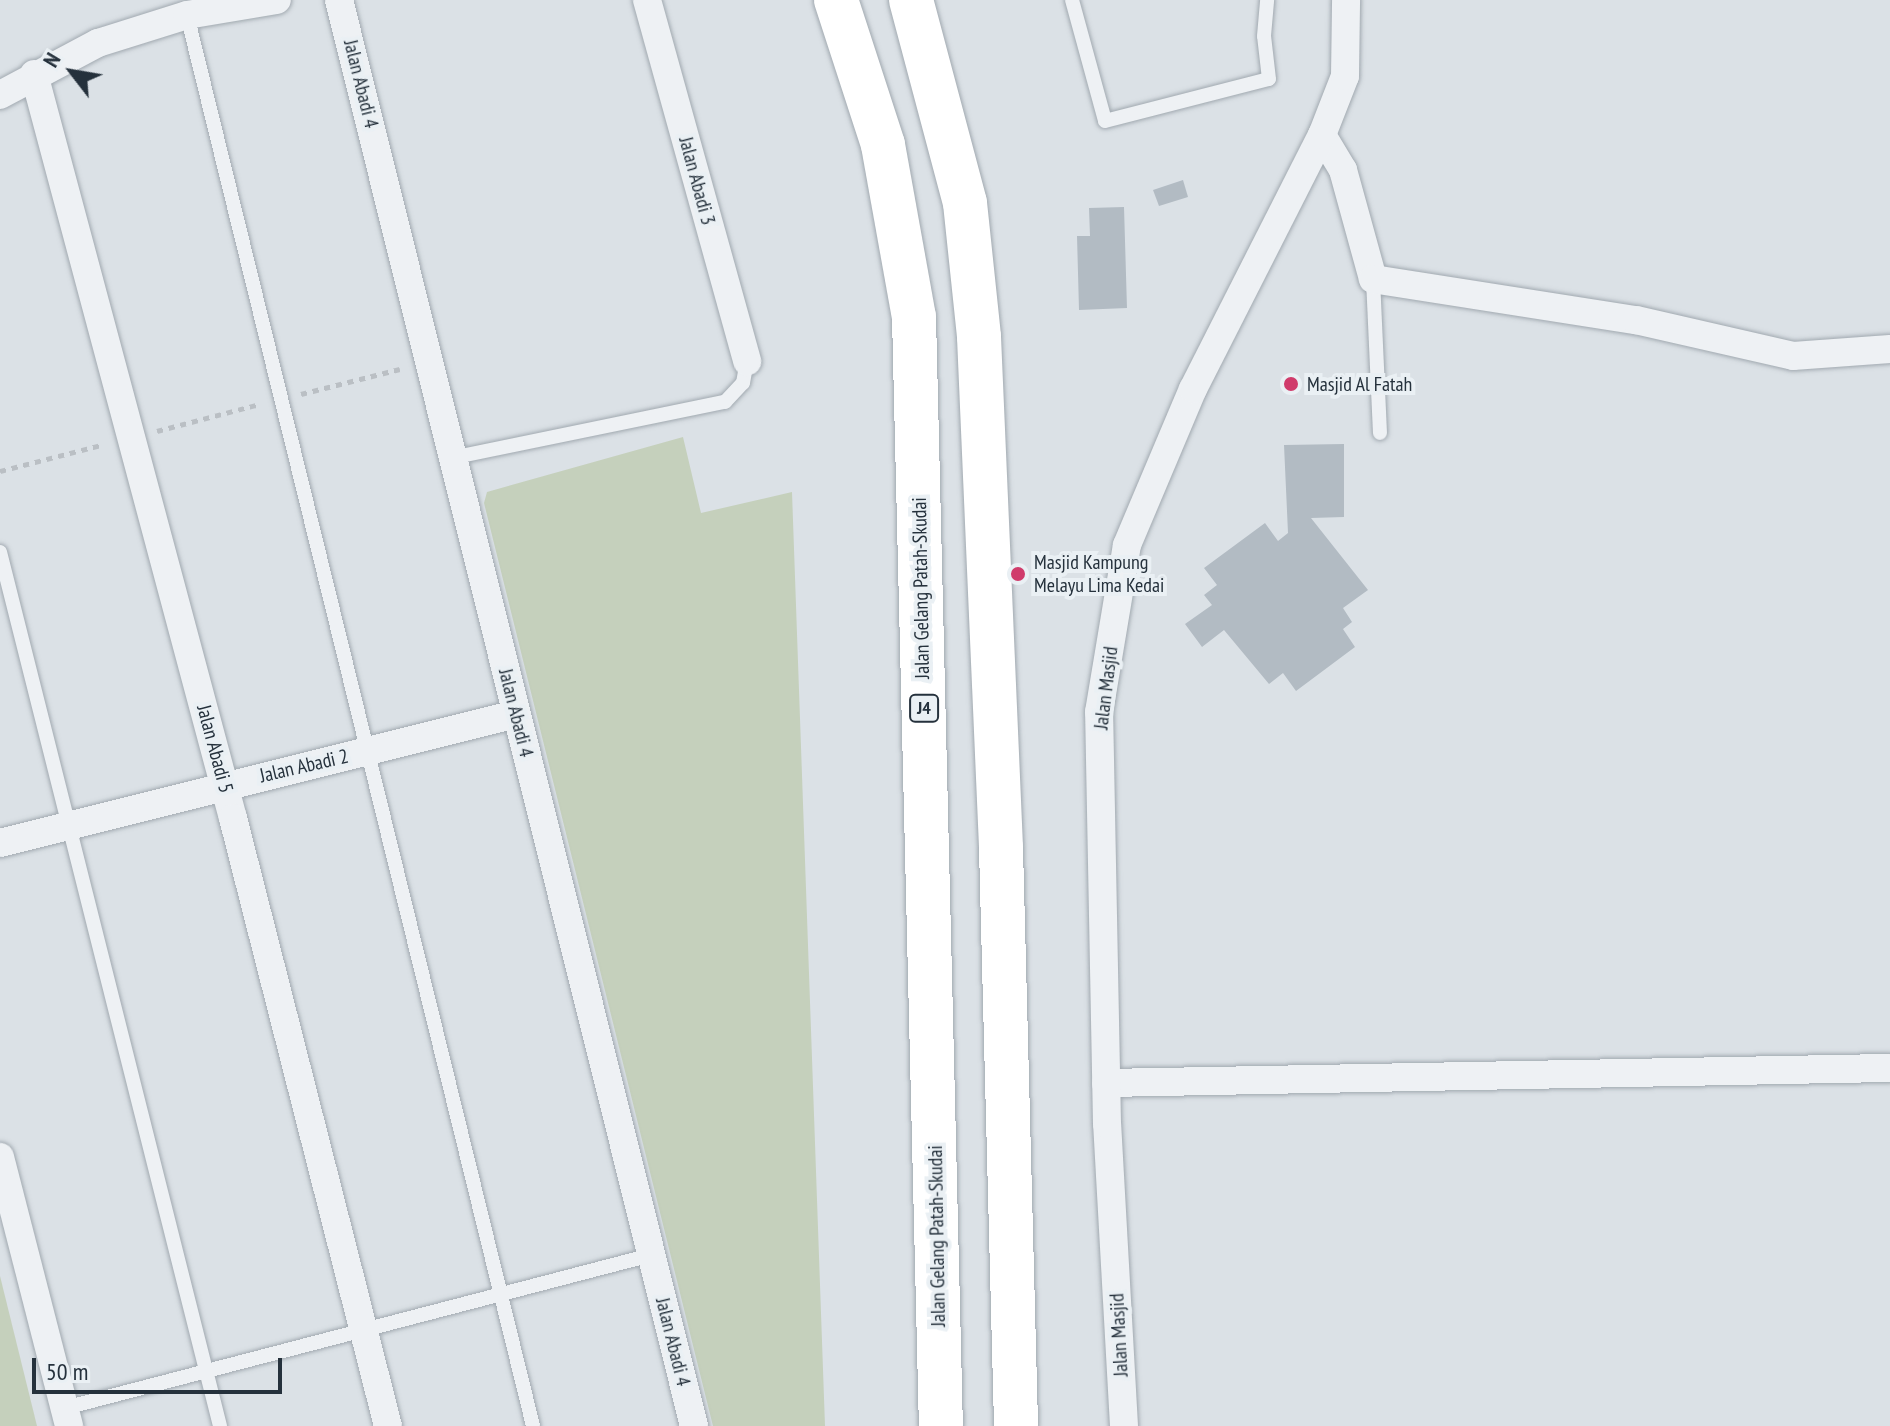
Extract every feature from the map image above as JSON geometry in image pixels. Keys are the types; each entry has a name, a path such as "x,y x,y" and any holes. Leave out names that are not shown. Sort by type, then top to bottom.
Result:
{"main road":[{"name":"Jalan Gelang Patah-Skudai","path":"836,0 883,145 914,317 941,1426"},
{"path":"911,0 965,203 979,337 1001,848 1016,1426"}],"street":[{"path":"0,95 34,74 98,43 187,15 277,0"},
{"name":"Jalan Abadi 4","path":"339,0 456,457 516,714 694,1426"},
{"name":"Jalan Abadi 3","path":"647,0 747,361"},
{"name":"Jalan Masjid","path":"1124,1426 1106,1083 1099,712 1127,545 1193,389 1322,135 1345,76 1346,0"},
{"name":"Jalan Abadi 5","path":"34,74 224,784 388,1426"},
{"path":"1322,135 1343,170 1373,279 1636,320 1793,356 1890,349"},
{"name":"Jalan Abadi 2","path":"0,843 224,784 516,714"},
{"path":"1106,1083 1890,1068"},
{"path":"0,1157 4,1192 67,1417"}],"lane":[{"path":"1072,0 1105,121 1269,79 1264,36 1267,0"},
{"path":"187,15 533,1426"},
{"path":"1373,279 1380,433"},
{"path":"456,457 725,402 743,383 747,361"},
{"path":"0,552 220,1426"},
{"path":"67,1417 206,1371 651,1255"}],"path":[{"path":"0,471 432,361"}],"green space":[{"path":"683,437 701,513 792,492 825,1426 713,1426 484,503 487,492"},
{"path":"0,1276 37,1426 0,1426"}],"building":[{"path":"1183,180 1188,197 1159,206 1153,190"},
{"path":"1124,207 1127,308 1079,310 1077,236 1090,236 1089,208"},
{"path":"1344,444 1344,517 1311,518 1368,590 1343,608 1352,622 1343,629 1355,647 1296,691 1283,673 1269,684 1224,630 1202,647 1185,624 1212,605 1204,595 1217,585 1204,568 1265,523 1278,541 1288,533 1284,445"}],"place":[{"name":"Masjid Al Fatah","path":"1291,384"},
{"name":"Masjid Kampung Melayu Lima Kedai","path":"1018,574"}]}
